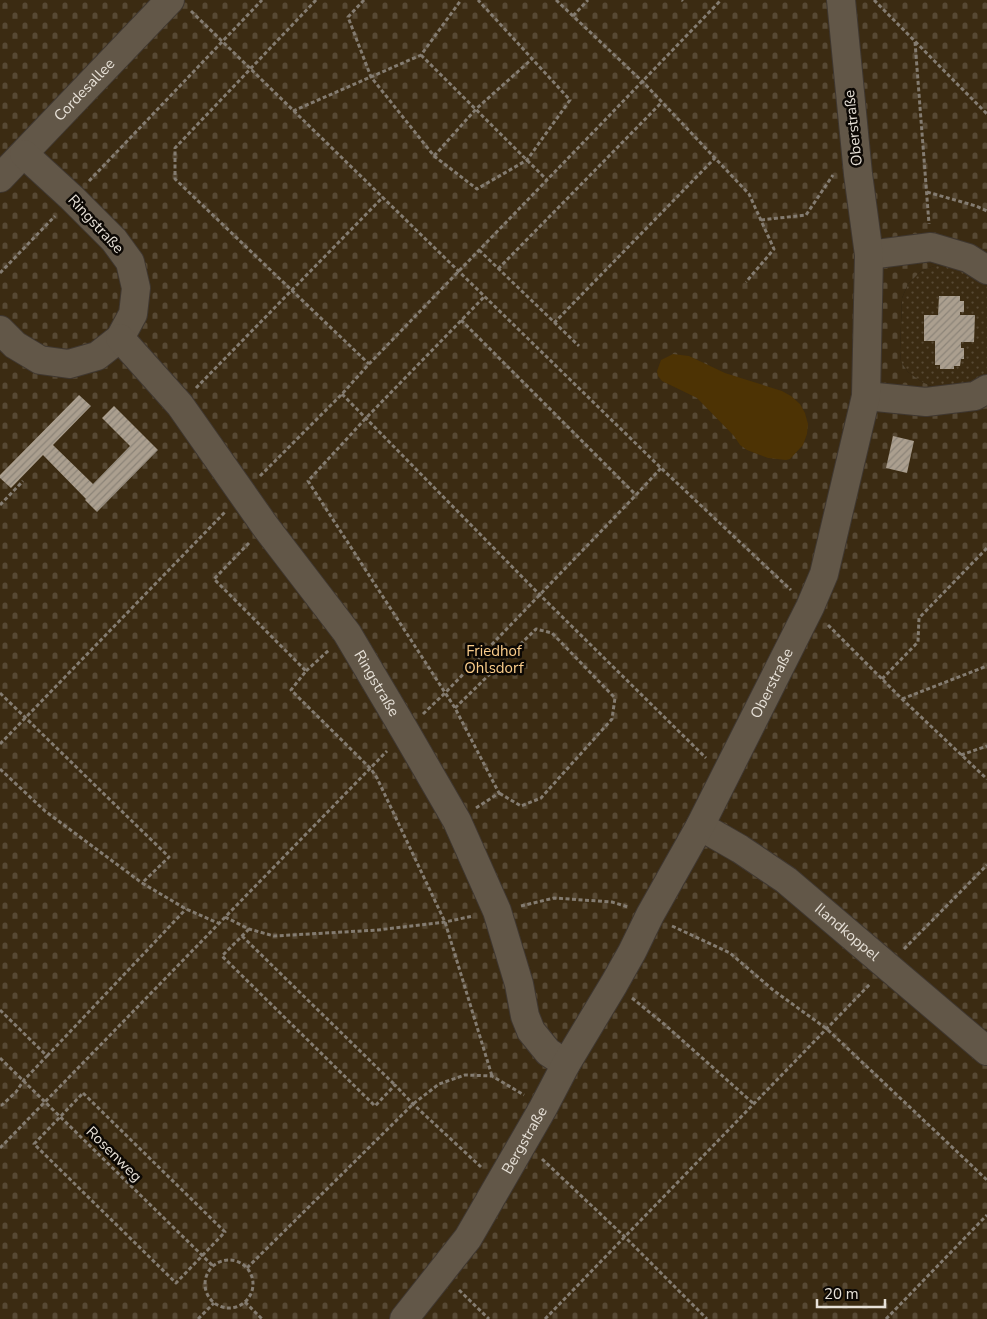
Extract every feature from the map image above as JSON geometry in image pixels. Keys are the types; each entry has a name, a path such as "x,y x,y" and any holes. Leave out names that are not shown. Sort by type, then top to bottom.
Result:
{"street":[{"name":"Oberstraße","path":"632,952 650,915 700,826 810,607 824,574 866,396 869,255 858,174 840,0"},
{"name":"Cordesallee","path":"0,178 179,4"},
{"name":"Ringstraße","path":"0,330 15,345 40,360 69,364 97,356 120,338 133,314 136,288 130,262 114,240 24,154"},
{"path":"869,255 931,247 968,258 987,270"},
{"name":"Ringstraße","path":"120,338 180,405 265,526 347,634 406,731 457,821 497,911 519,984 525,1016 531,1031 548,1052 566,1064"},
{"path":"866,396 926,402 975,396 987,389"},
{"name":"Ilandkoppel","path":"700,826 740,849 786,880 987,1051"},
{"name":"Bergstraße","path":"404,1319 468,1238 543,1108 566,1064 632,952"}],"path":[{"path":"0,273 262,0"},
{"path":"316,0 175,148 174,179 369,364"},
{"path":"364,0 348,17 371,77 434,156 477,189 527,160 570,100 478,0"},
{"path":"293,111 422,55 461,0"},
{"path":"556,0 642,81 749,194 774,249 746,282"},
{"path":"573,16 588,0"},
{"path":"0,744 242,494 342,394 720,0"},
{"path":"874,0 987,114"},
{"path":"179,4 222,42 661,468 810,607 902,699 987,779"},
{"path":"915,42 931,247"},
{"path":"422,55 547,180"},
{"path":"434,156 476,110 532,59"},
{"path":"498,269 662,102"},
{"path":"554,323 715,158"},
{"path":"761,220 806,215 836,171 858,174"},
{"path":"927,192 987,211"},
{"path":"180,405 382,197"},
{"path":"479,250 579,346"},
{"path":"455,708 536,629 552,633 616,698 612,719 540,798 521,806 499,793 455,708 308,481 366,418 485,296"},
{"path":"462,320 636,495"},
{"path":"342,394 540,595 725,776"},
{"path":"0,1148 445,693 661,468"},
{"path":"0,505 23,481"},
{"path":"265,526 214,579 306,671"},
{"path":"882,679 918,642 919,618 987,548"},
{"path":"347,634 306,671 291,690 371,769 381,787 445,922 492,1076"},
{"path":"902,699 987,666"},
{"path":"0,693 169,857 142,883"},
{"path":"962,755 987,746"},
{"path":"0,769 45,811 142,883 186,909 218,924"},
{"path":"457,821 499,793"},
{"path":"545,1319 987,865"},
{"path":"225,917 249,929 274,936 378,930 445,922 554,898 612,902 650,915 730,953 773,990 827,1029 987,1180"},
{"path":"0,1105 16,1092 24,1080 186,909"},
{"path":"249,929 222,956 375,1106 395,1085"},
{"path":"242,936 413,1104 499,1184"},
{"path":"614,984 664,1024 754,1104"},
{"path":"0,1010 47,1056"},
{"name":"Rosenweg","path":"0,1058 213,1266"},
{"path":"247,1268 413,1104 439,1084 465,1075 492,1076 543,1108"},
{"path":"83,1093 225,1232 202,1256 176,1283 34,1144 83,1093"},
{"path":"523,1142 625,1237 707,1319"},
{"path":"886,1319 987,1215"},
{"path":"234,1260 247,1268 253,1282 253,1289 245,1302 233,1308 226,1308 214,1303 208,1297 205,1289 205,1280 213,1266 219,1262 234,1260"},
{"path":"441,1273 489,1319"},
{"path":"245,1302 262,1319"},
{"path":"198,1319 214,1303"}],"green space":[{"name":"Friedhof Ohlsdorf","path":"0,0 987,0 987,279 950,265 934,266 921,271 908,284 902,298 900,351 901,362 908,372 922,382 936,388 967,386 987,375 987,1319 0,1319"},
{"path":"950,265 987,279 987,375 967,386 936,388 922,382 908,372 901,362 902,298 908,284 921,271 934,266"}],"shaded area":[{"path":"673,354 689,356 725,373 782,391 791,396 800,404 808,424 803,445 790,459 786,460 768,458 747,450 740,445 734,436 697,398 662,381 658,376 657,371 661,360"}],"building":[{"path":"939,296 960,296 960,301 964,301 964,312 960,312 960,315 975,315 974,342 961,342 961,348 964,348 964,359 961,359 960,366 954,366 954,369 940,369 940,365 935,365 935,341 924,341 924,315 938,315"},
{"path":"79,395 91,406 53,445 93,484 130,446 102,418 114,406 158,450 97,512 43,455 11,488 0,478 0,475"},
{"path":"893,436 914,441 907,473 886,468"}]}
